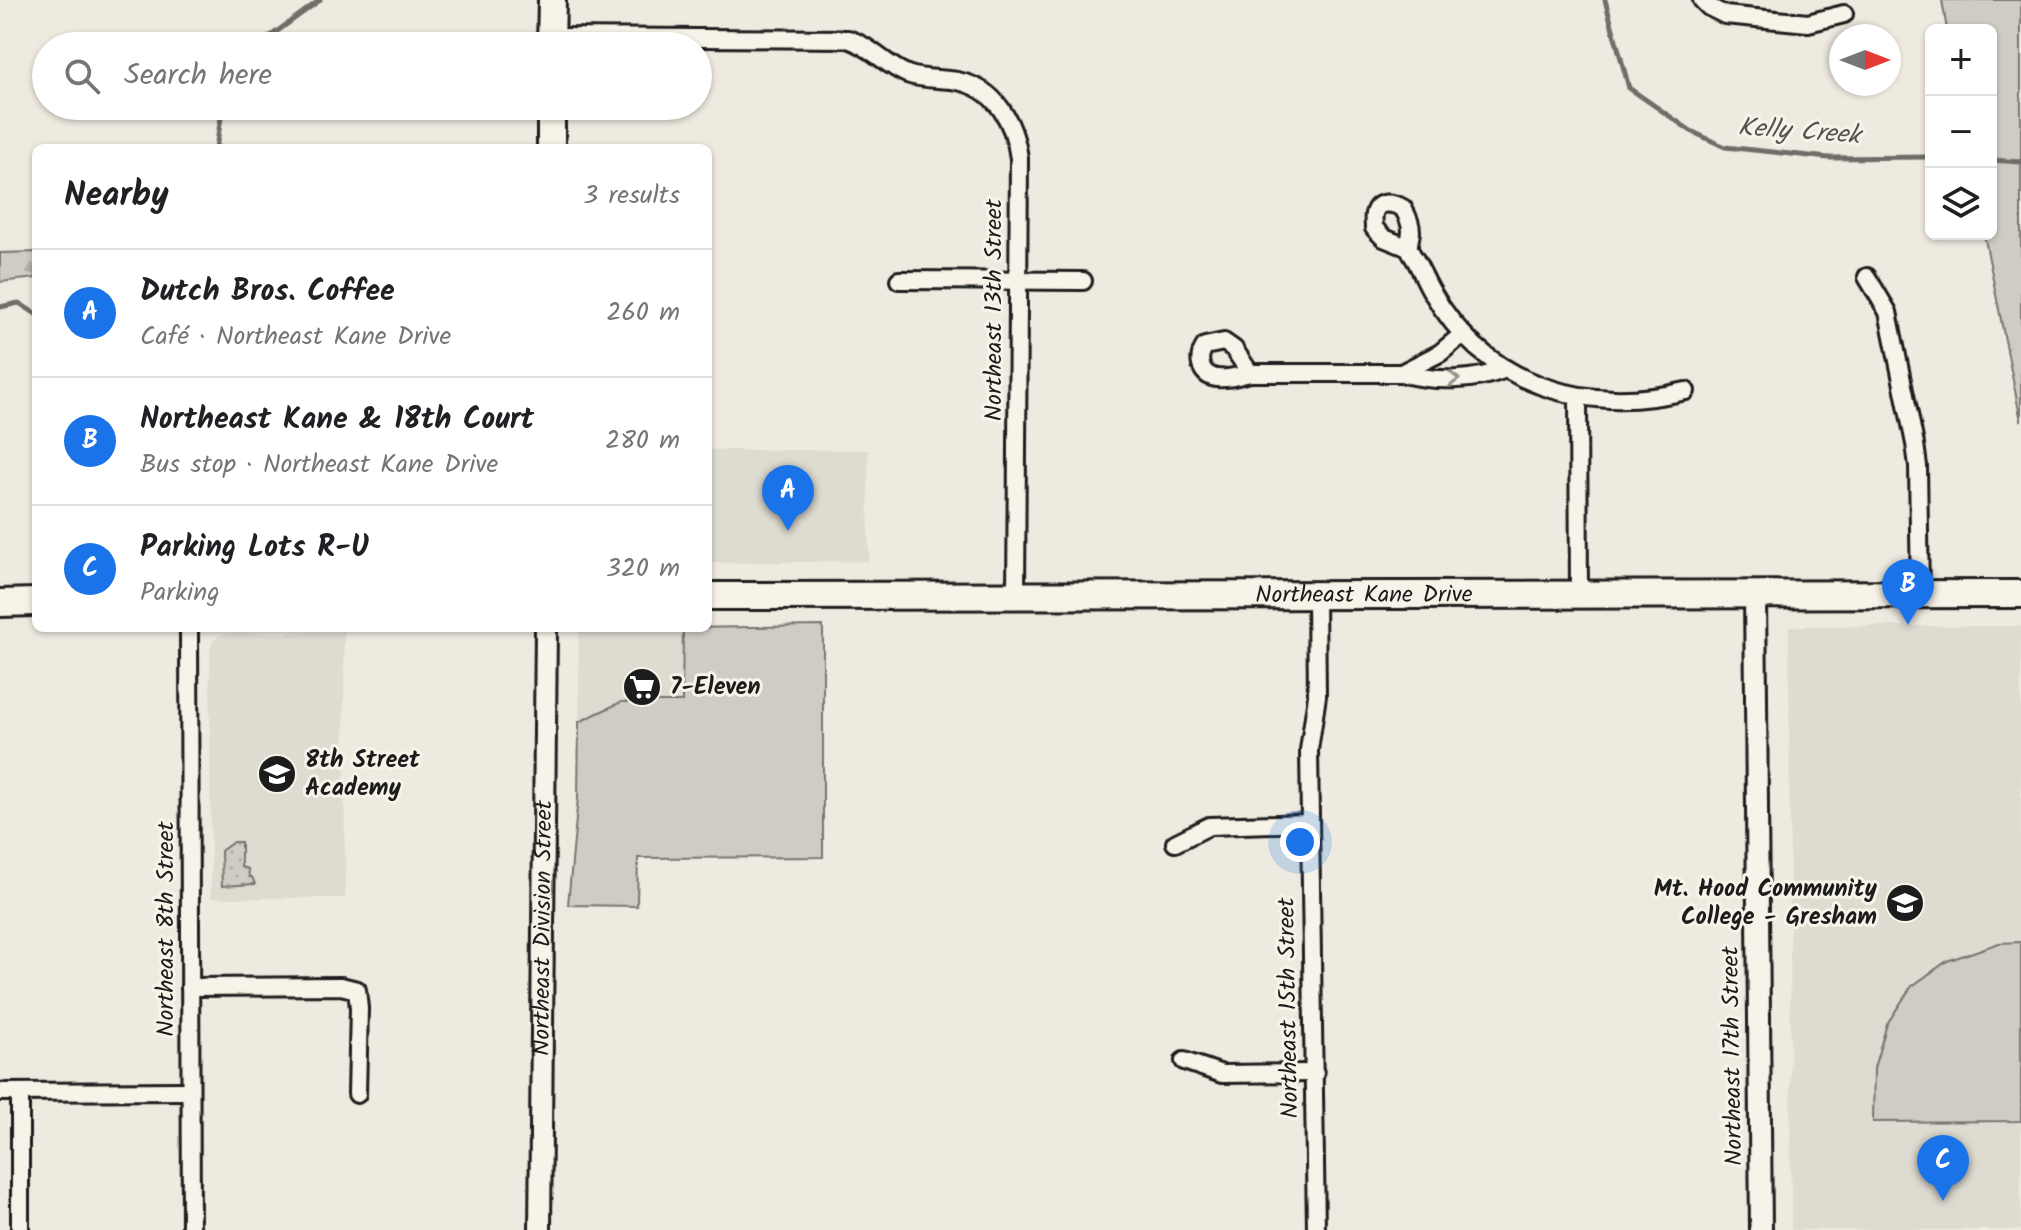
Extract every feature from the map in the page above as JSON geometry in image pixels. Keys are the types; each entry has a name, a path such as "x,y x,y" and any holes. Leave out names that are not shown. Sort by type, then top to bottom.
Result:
{"main road":[{"path":"552,0 552,32"},
{"path":"551,120 551,144"},
{"name":"Northeast Kane Drive","path":"712,596 2021,594"},
{"path":"0,603 32,602"}],"street":[{"path":"1702,0 1725,15 1808,23 1844,14"},
{"name":"Northeast 13th Street","path":"712,40 848,39 860,42 908,74 960,81 976,87 1002,109 1009,121 1016,137 1019,158 1016,595"},
{"path":"1409,248 1436,300 1463,334 1482,353 1506,369 1555,391 1578,397 1636,400 1686,391"},
{"path":"1867,277 1888,312 1915,444 1920,594"},
{"path":"899,280 1083,281"},
{"path":"1401,373 1440,353 1463,334"},
{"path":"1250,373 1401,373 1422,379 1475,379 1506,369"},
{"path":"1578,397 1579,594"},
{"name":"Northeast 17th Street","path":"1755,594 1761,1230"},
{"name":"Northeast 15th Street","path":"1316,595 1317,696 1309,750 1316,1230"},
{"name":"Northeast 8th Street","path":"189,632 191,1230"},
{"name":"Northeast Division Street","path":"540,1230 546,632"},
{"path":"1175,843 1209,826 1310,823"},
{"path":"190,987 341,986 357,990 357,1094"},
{"path":"1184,1061 1222,1074 1315,1073"},
{"path":"0,1092 190,1091"},
{"path":"20,1092 20,1230"}],"shaded area":[{"path":"712,450 868,450 869,561 712,563"},
{"name":"Mt. Hood Community College - Gresham","path":"1789,626 2021,626 2021,1230 1791,1230"},
{"name":"8th Street Academy","path":"344,632 345,898 211,898 212,642 224,634"},
{"path":"579,632 683,632 682,702 621,702 579,722"}],"green space":[{"path":"1942,0 2021,0 2021,421 1985,240 1997,240 1997,24 1946,24"},
{"path":"32,252 32,278 0,282 0,253"},
{"path":"823,626 823,857 638,858 637,906 568,905 578,797 579,722 621,702 682,702 683,632 712,632 712,628"},
{"path":"233,842 241,842 241,867 248,869 249,877 255,884 222,886 221,851"},
{"path":"2021,942 2021,1121 1873,1122 1874,1068 1887,1024 1911,987 1947,961 1999,943"}],"waterway":[{"name":"Kelly Creek","path":"276,32 320,0"},
{"name":"Kelly Creek","path":"1605,0 1629,88 1691,131 1725,147 1829,158 1925,157"},
{"name":"Kelly Creek","path":"217,144 221,120"},
{"name":"Kelly Creek","path":"1997,160 2021,162"},
{"name":"Kelly Creek","path":"0,307 19,303 32,311"}],"place":[{"name":"Dutch Bros. Coffee","path":"788,531"},
{"name":"Northeast Kane & 18th Court","path":"1908,625"},
{"name":"7-Eleven","path":"642,687"},
{"name":"8th Street Academy","path":"277,774"},
{"name":"Mt. Hood Community College - Gresham","path":"1905,903"},
{"name":"Parking Lots R-U","path":"1943,1201"}]}
